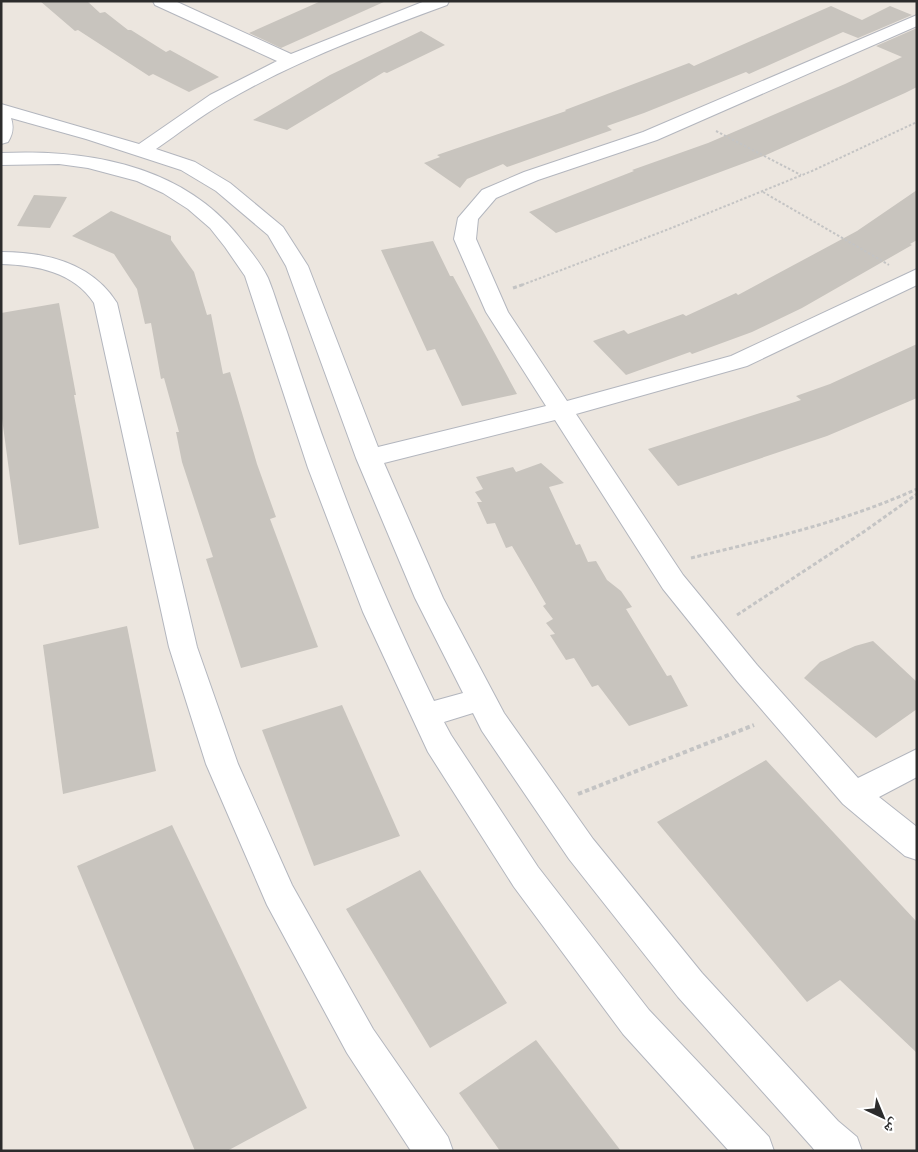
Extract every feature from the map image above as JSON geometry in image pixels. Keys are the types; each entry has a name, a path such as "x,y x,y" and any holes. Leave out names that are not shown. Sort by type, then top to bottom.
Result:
{"street":[{"path":"161,1 292,61"},
{"path":"141,151 188,117 292,61 371,27 441,1"},
{"path":"917,20 650,136 531,176 489,194 468,218 465,239 498,312 560,411 662,566 712,631 854,795 917,846"},
{"path":"1,110 188,166 224,187 276,231 297,266 369,458 429,598 493,722 581,849 690,985 842,1151"},
{"path":"1,118 4,128 1,138"},
{"path":"1,159 54,158 89,161 122,168 159,182 190,201 217,224 234,245 256,276 328,486 376,612 439,743 526,877 636,1022 754,1151"},
{"path":"234,245 276,231"},
{"path":"1,258 42,262 68,270 88,283 103,299 112,327 184,647 222,764 289,912 360,1041 434,1151"},
{"path":"369,458 560,411 738,361 840,314 914,277"},
{"path":"426,716 481,699"},
{"path":"854,795 917,762"}],"path":[{"path":"691,119 802,175"},
{"path":"490,296 669,229 802,175 917,122"},
{"path":"762,191 914,277"},
{"path":"662,566 814,527 877,507 917,490"},
{"path":"712,631 862,533 917,494"},
{"path":"550,805 782,713"}],"building":[{"path":"40,1 87,1 100,13 105,12 128,30 131,30 166,52 170,50 219,77 189,92 153,74 149,76 78,30 75,31"},
{"path":"321,1 386,1 281,48 249,33"},
{"path":"831,6 862,20 890,6 912,15 858,38 843,32 749,74 746,72 607,126 612,130 507,167 503,164 467,179 460,188 424,163 440,157 437,155 566,111 689,63 694,66"},
{"path":"917,28 917,87 905,93 766,155 556,233 529,212 634,171 632,170 708,143 845,84 902,57 876,46"},
{"path":"421,31 445,45 387,73 384,72 287,130 253,120 330,75"},
{"path":"917,190 917,240 910,244 912,245 802,308 752,332 626,375 593,341 624,330 628,334 683,314 686,316 736,293 738,295 857,231"},
{"path":"34,195 67,197 50,228 17,226"},
{"path":"111,211 171,236 171,240 194,272 207,315 211,314 223,374 230,372 257,464 276,517 270,519 318,647 241,668 206,559 213,557 182,462 176,432 179,432 164,378 161,379 151,323 145,324 137,289 114,254 72,236"},
{"path":"433,241 450,276 453,276 517,394 462,406 435,349 427,351 381,250"},
{"path":"59,303 99,528 19,545 1,411 1,313"},
{"path":"917,344 917,398 827,436 678,486 648,449 801,400 796,396 830,384"},
{"path":"541,463 564,483 549,487 576,545 580,544 588,562 596,561 607,580 621,591 632,607 626,609 667,676 671,675 688,706 629,726 598,685 592,687 574,658 566,660 550,635 555,634 546,623 553,619 543,606 546,604 512,546 506,548 495,523 487,524 477,502 482,502 475,492 483,489 476,477 513,467 516,472"},
{"path":"127,626 156,771 63,794 43,645"},
{"path":"873,641 917,682 917,709 876,738 804,678 820,662 855,646"},
{"path":"342,705 400,836 314,866 262,730"},
{"path":"766,760 917,922 917,1053 840,980 807,1002 657,822"},
{"path":"172,825 307,1108 227,1151 195,1151 77,866"},
{"path":"420,870 507,1003 430,1048 346,909"},
{"path":"536,1040 621,1151 500,1151 459,1093"}]}
